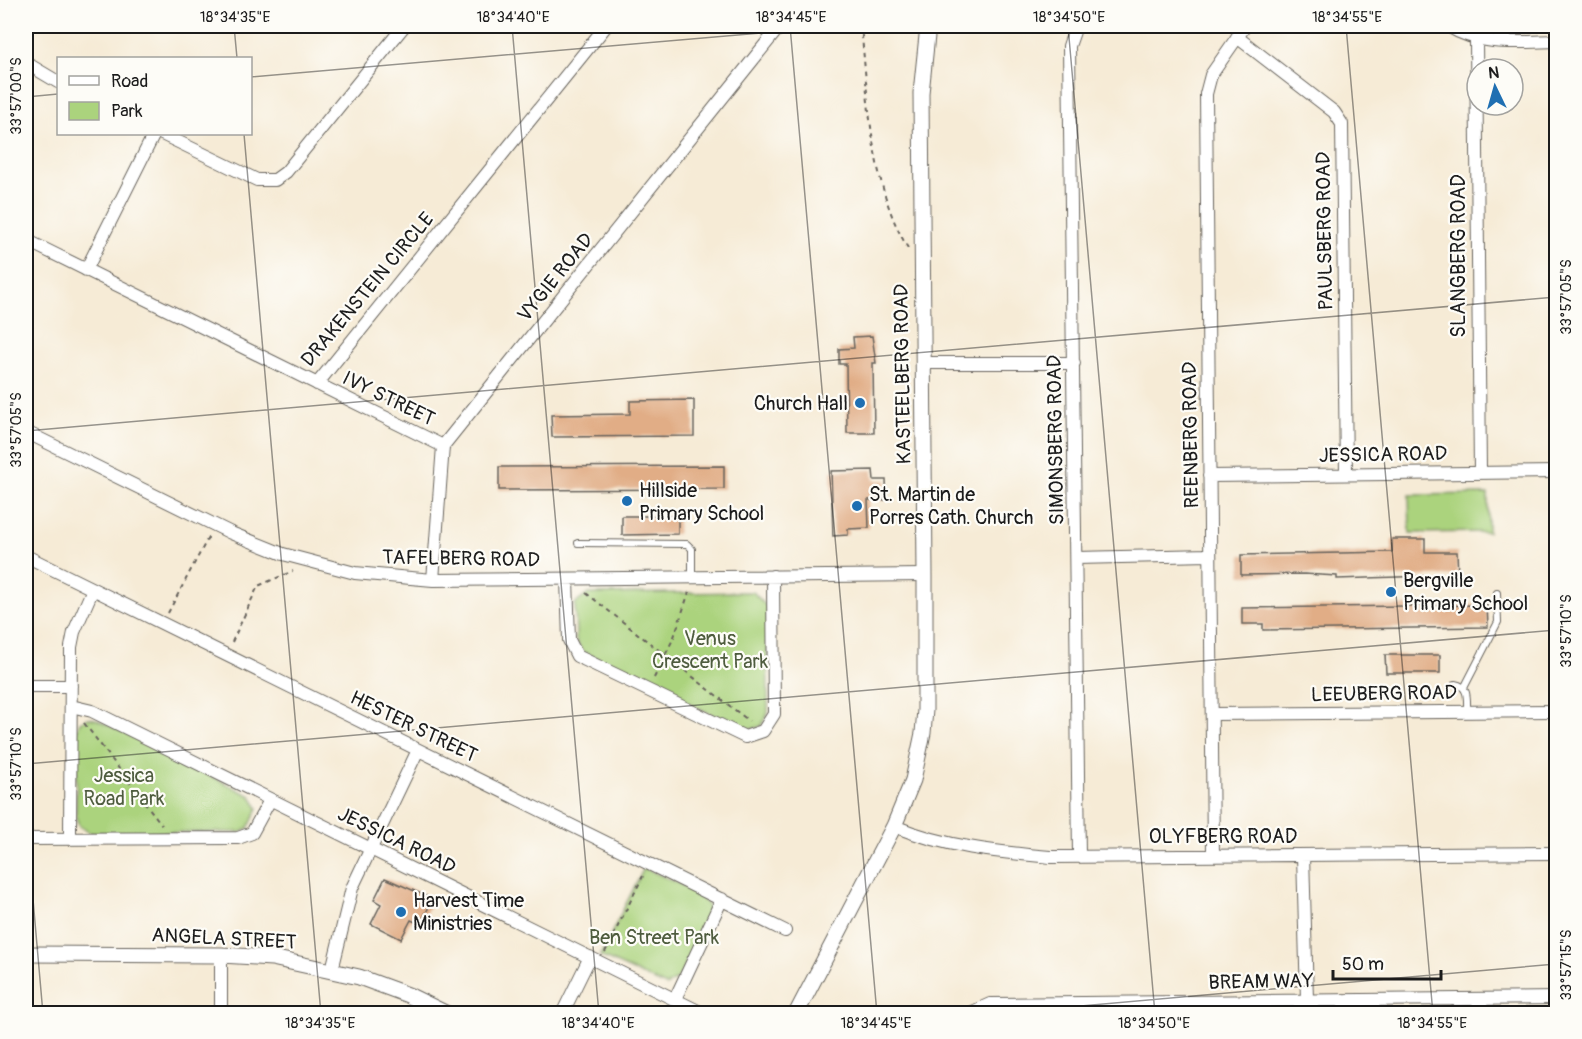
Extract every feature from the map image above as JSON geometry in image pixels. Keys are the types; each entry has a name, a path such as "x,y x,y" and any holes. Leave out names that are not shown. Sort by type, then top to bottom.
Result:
{"street":[{"path":"164,135 257,180 275,180 286,172 404,26"},
{"name":"DRAKENSTEIN CIRCLE","path":"26,240 317,384 606,26"},
{"name":"VYGIE ROAD","path":"442,446 780,26"},
{"name":"KASTEELBERG ROAD","path":"796,1014 894,826 913,780 923,733 925,575 921,93 928,26"},
{"name":"SIMONSBERG ROAD","path":"1076,26 1069,46 1079,856"},
{"name":"REENBERG ROAD","path":"1213,855 1206,94 1211,75 1245,26"},
{"path":"1448,26 1476,39 1505,42 1557,41"},
{"name":"PAULSBERG ROAD","path":"1237,37 1334,112 1342,124 1346,474"},
{"name":"SLANGBERG ROAD","path":"1476,39 1480,473"},
{"path":"26,63 57,81"},
{"path":"86,270 153,135"},
{"path":"923,363 1074,363"},
{"name":"IVY STREET","path":"317,384 442,446"},
{"name":"TAFELBERG ROAD","path":"26,432 266,548 315,564 375,576 568,585 692,578 925,575"},
{"path":"433,580 442,446"},
{"name":"JESSICA ROAD","path":"1209,476 1557,472"},
{"path":"1076,558 1210,555"},
{"name":"HESTER STREET","path":"26,556 785,931"},
{"path":"568,585 569,640 573,651 582,659 739,736 751,736 763,731 774,714 773,576"},
{"path":"70,839 71,686 74,632 93,590"},
{"path":"26,686 71,686"},
{"name":"JESSICA ROAD","path":"72,706 92,711 704,1014"},
{"name":"LEEUBERG ROAD","path":"1212,714 1557,711"},
{"path":"332,970 349,898 418,750"},
{"path":"26,839 246,837 256,828 270,800"},
{"name":"OLYFBERG ROAD","path":"894,826 929,840 968,848 1050,857 1557,852"},
{"path":"1303,855 1307,1000"},
{"path":"675,999 722,899"},
{"name":"ANGELA STREET","path":"26,954 221,955 272,958 332,970 393,988 447,1014"},
{"path":"221,955 221,1014"},
{"path":"562,1014 595,960"},
{"name":"BREAM WAY","path":"968,1014 990,1004 1557,998"},
{"path":"1388,1000 1388,1014"}],"lane":[{"path":"578,543 687,543 692,549 692,578"},
{"path":"1467,711 1464,688 1498,622 1497,593"},
{"path":"1455,684 1464,688"}],"path":[{"path":"861,26 875,147 893,219 908,248"},
{"path":"162,623 215,525"},
{"path":"226,656 258,586 315,564"},
{"path":"647,691 665,657 689,596 692,578"},
{"path":"568,585 585,592 665,657 763,731"},
{"path":"72,706 172,839"},
{"path":"595,960 649,864"}],"green space":[{"path":"1488,494 1488,532 1410,533 1409,495"},
{"name":"Venus Crescent Park","path":"753,592 767,607 768,713 761,726 746,731 582,651 576,640 575,604 588,594"},
{"name":"Jessica Road Park","path":"88,718 96,719 251,796 258,808 248,829 241,832 90,833 79,826 76,817 77,730 80,722"},
{"name":"Ben Street Park","path":"644,868 684,886 703,899 708,906 709,914 679,978 666,986 600,956"}],"building":[{"name":"Church Hall","path":"872,336 876,363 873,363 874,433 847,433 846,364 839,364 839,349 854,348 853,337"},
{"path":"694,400 694,436 552,437 551,415 630,414 630,401"},
{"path":"724,466 724,489 499,490 499,467"},
{"path":"873,470 874,480 886,480 887,500 868,500 869,528 848,529 848,535 833,536 831,471"},
{"path":"622,516 678,516 678,534 622,535"},
{"path":"1392,539 1425,539 1425,552 1457,552 1458,575 1337,579 1337,576 1304,574 1241,575 1241,555 1392,552"},
{"path":"1487,605 1488,627 1263,630 1263,624 1242,624 1242,608"},
{"path":"1385,655 1440,655 1440,673 1386,673"},
{"name":"Harvest Time Ministries","path":"385,878 433,899 420,924 411,920 401,939 371,924 381,904 374,900"}],"place":[{"name":"Church Hall","path":"860,403"},
{"name":"Hillside Primary School","path":"627,501"},
{"name":"St. Martin de Porres Cath. Church","path":"857,506"},
{"name":"Bergville Primary School","path":"1391,592"},
{"name":"Harvest Time Ministries","path":"401,912"}]}
